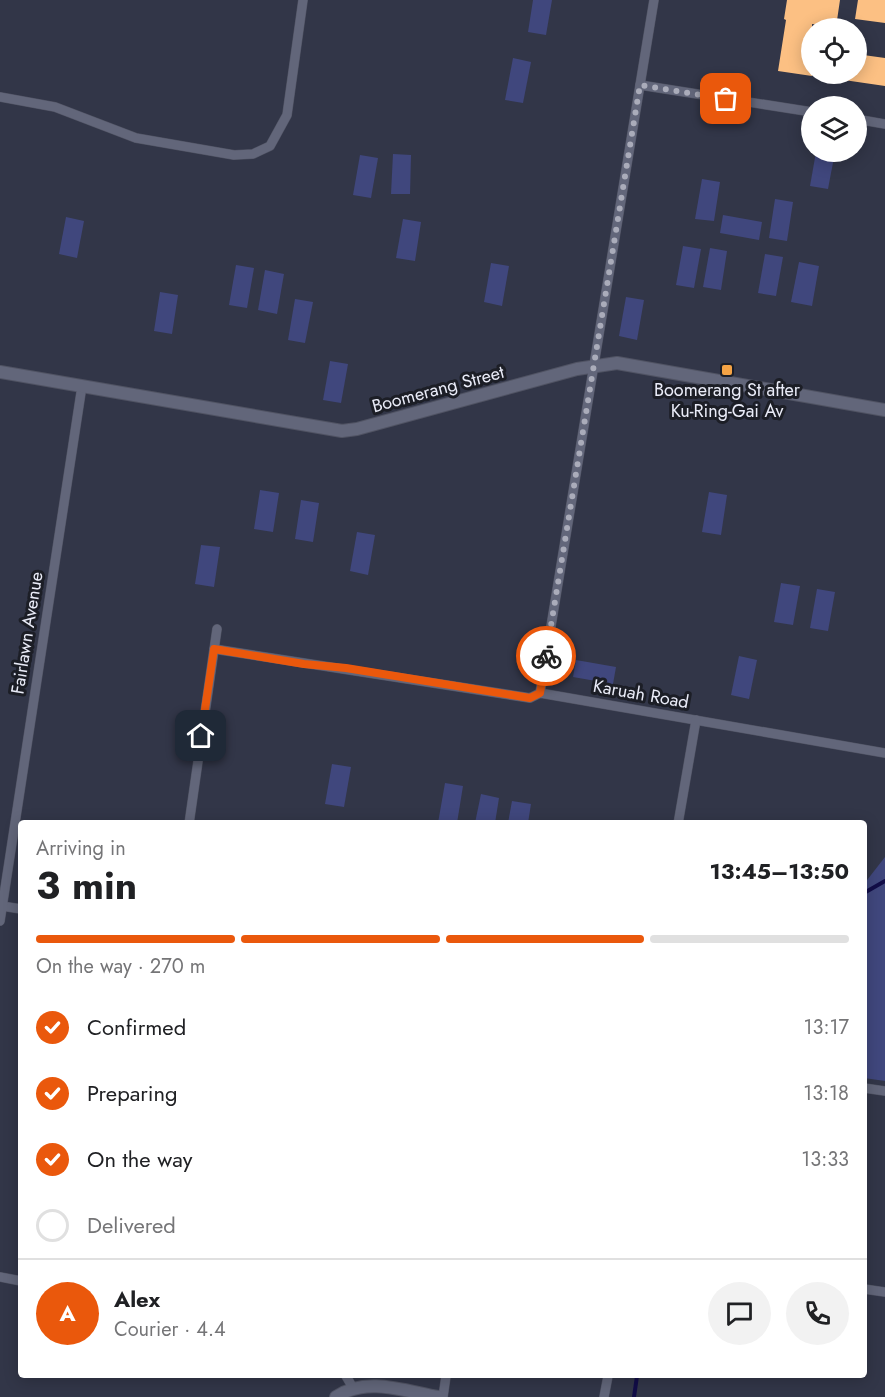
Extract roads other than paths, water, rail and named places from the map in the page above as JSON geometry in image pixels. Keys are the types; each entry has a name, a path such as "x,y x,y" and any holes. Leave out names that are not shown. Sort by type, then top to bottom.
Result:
{"street":[{"path":"0,97 56,107 136,138 234,155 253,154 270,146 287,115 303,0"},
{"path":"540,693 654,0"},
{"path":"640,85 801,110"},
{"path":"867,121 885,124"},
{"name":"Boomerang Street","path":"0,372 342,430 357,429 594,365 617,363 885,410"},
{"name":"Fairlawn Avenue","path":"0,921 82,386"},
{"path":"190,820 217,629"},
{"name":"Karuah Road","path":"214,649 530,698 540,693 885,753"},
{"path":"679,820 696,720"},
{"path":"2,906 18,909"},
{"path":"867,1089 885,1092"},
{"path":"0,1277 18,1280"},
{"path":"867,1289 885,1292"},
{"path":"347,1378 353,1388"},
{"path":"443,1397 446,1378"},
{"path":"604,1397 608,1378"},
{"path":"336,1397 353,1388 377,1386 438,1397"}],"waterway":[{"path":"867,891 885,881"},
{"path":"634,1397 637,1378"}],"place":[{"name":"Boomerang St after Ku-Ring-Gai Av","path":"727,370"}]}
